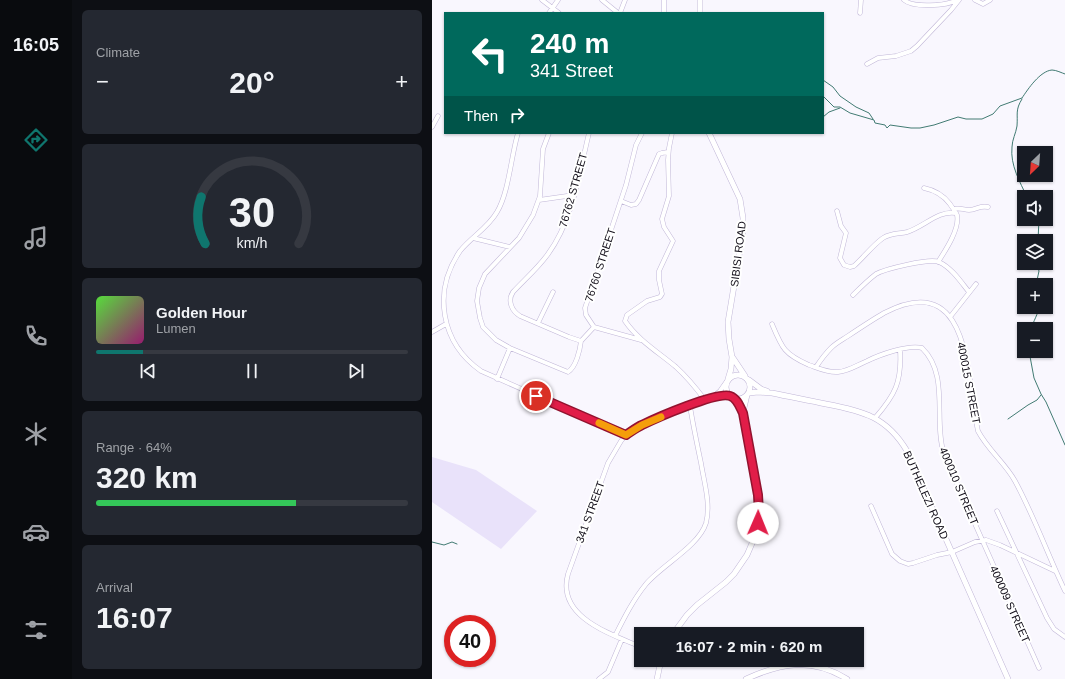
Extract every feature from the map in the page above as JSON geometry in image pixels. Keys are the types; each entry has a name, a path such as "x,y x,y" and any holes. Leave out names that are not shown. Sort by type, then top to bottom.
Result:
{"street":[{"path":"542,0 558,12"},
{"path":"550,12 558,0"},
{"path":"602,0 618,12"},
{"path":"619,12 625,0"},
{"path":"664,0 664,12"},
{"path":"700,0 700,12"},
{"path":"860,13 861,0"},
{"path":"904,0 909,4 919,5 948,3 958,0"},
{"path":"867,64 878,58 896,56 911,51 958,0"},
{"path":"975,0 984,4 990,0"},
{"path":"432,127 438,116"},
{"path":"518,134 501,205 492,219 461,250 455,258 446,278 443,297 443,308 446,324 453,341 463,356 481,371 626,435"},
{"path":"548,134 543,149 539,200 526,229 486,274 479,288 477,301 480,318 484,327 496,340 510,348 568,372 574,364 580,349 581,341 594,327 641,340"},
{"name":"76762 STREET","path":"581,341 520,316 515,312 510,302 511,296 552,248 566,221 589,134"},
{"name":"76760 STREET","path":"594,327 586,316 585,308 626,185 634,151 642,134"},
{"path":"672,134 668,152 669,196 662,222 673,241 659,271 662,294 660,297 647,301 627,315 624,319 630,330 676,367 697,388 705,400"},
{"name":"SIBISI ROAD","path":"709,134 738,194 743,218 728,322 732,357 728,380"},
{"path":"621,201 631,205 636,204 659,154 662,152 668,152"},
{"path":"924,188 932,190 945,198 955,211 957,219 954,232 947,248 938,262"},
{"path":"539,200 574,194"},
{"path":"837,211 846,233 840,258 844,265 850,267 854,266 878,241 887,236 908,232 943,214 955,211 958,208 968,210 979,207 988,207"},
{"path":"473,238 510,247"},
{"path":"853,295 880,272 926,261 938,262 948,268 969,292"},
{"path":"950,317 976,284"},
{"path":"538,324 554,292"},
{"name":"400015 STREET","path":"816,367 830,348 874,319 901,306 917,301 929,302 939,306 950,317 963,346 978,431 1014,479 1065,591"},
{"path":"432,332 446,324"},
{"name":"400010 STREET","path":"772,324 778,338 788,354 816,367 833,372 845,371 876,357 900,350 919,347 925,351 932,359 934,366 938,390 941,446 982,540"},
{"path":"497,379 510,348"},
{"path":"875,418 889,402 897,386 900,372 900,350"},
{"name":"SIBISI ROAD","path":"732,357 746,378"},
{"path":"678,627 697,605 734,574 747,555 756,534 759,513 758,495 743,413 726,389 728,380 738,374 746,378 750,386 743,413"},
{"name":"BUTHELEZI ROAD","path":"746,378 772,393"},
{"name":"341 STREET","path":"634,644 601,630 576,611 568,598 566,584 568,574 608,463 617,446 626,435 642,425 712,397 720,391 728,380"},
{"name":"BUTHELEZI ROAD","path":"731,397 740,399 748,394 758,392 772,393 852,409 875,418 889,428 902,443 1008,679"},
{"name":"341 STREET","path":"712,397 731,397"},
{"path":"615,636 630,606 638,594 660,570 699,536 705,524 708,512 707,496 690,406"},
{"path":"871,506 892,554 900,561 908,564 952,552 982,540 994,542 1056,571"},
{"path":"997,511 1049,621 1054,629 1065,638"},
{"name":"400009 STREET","path":"982,540 1039,668"},
{"path":"599,679 608,672 622,639"},
{"path":"746,679 770,669 800,664 824,668 847,679"},
{"path":"657,679 660,667"}],"shaded area":[{"path":"432,457 476,470 537,511 501,549 432,502"}],"waterway":[{"path":"824,97 834,107 840,107 850,113 874,120 875,123 885,125 887,128 890,125 920,128 958,117 966,119 982,119 993,114 1000,106 1022,98 1035,81 1048,71 1054,70 1065,74"},
{"path":"824,81 833,87 840,96 856,107 869,113 873,119"},
{"path":"1022,99 1018,109 1017,126 1012,154 1014,167 1024,190"},
{"path":"824,116 829,112 840,108"},
{"path":"1038,234 1039,226"},
{"path":"1038,278 1039,270"},
{"path":"1034,322 1037,314"},
{"path":"1030,358 1034,378 1065,445"},
{"path":"1008,419 1037,400 1041,395"},
{"path":"432,542 444,545 452,542 457,544"}],"slow traffic":[{"path":"599,423 626,435 635,428 661,417"}],"route":[{"path":"536,396 626,435 635,428 652,420 705,400 719,396 730,396 737,402 743,413 758,495 758,523"}]}
